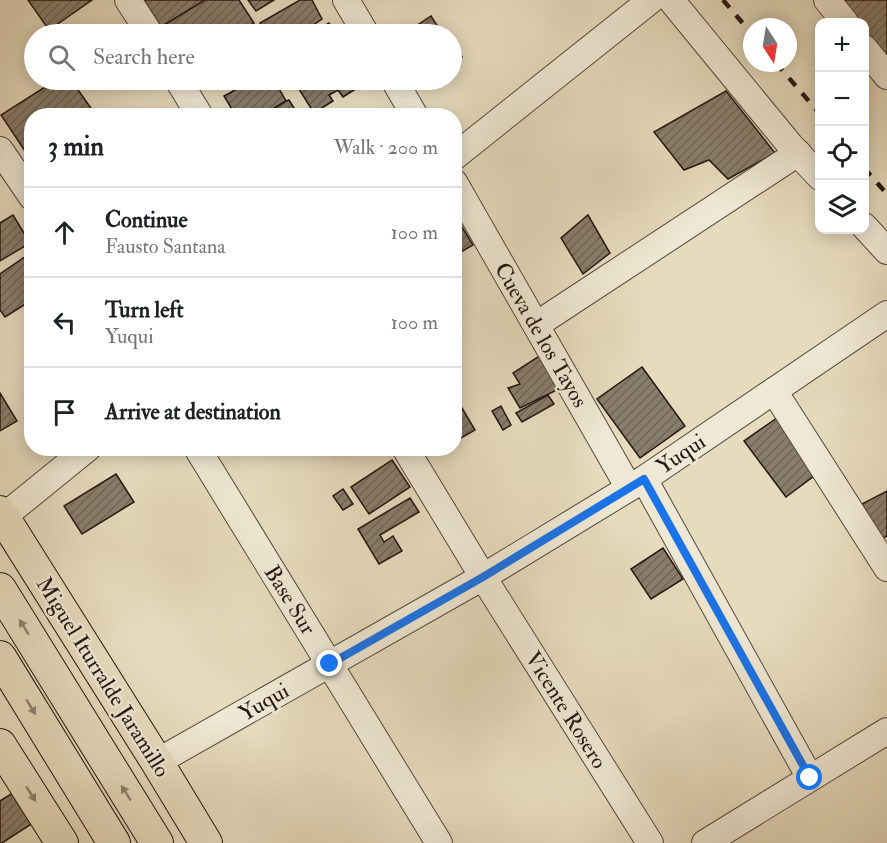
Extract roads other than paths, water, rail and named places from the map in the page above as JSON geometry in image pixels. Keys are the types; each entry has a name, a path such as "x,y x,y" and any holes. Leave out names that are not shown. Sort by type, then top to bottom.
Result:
{"main road":[{"name":"Miguel Iturralde Jaramillo","path":"2,514 206,843"},
{"name":"Miguel Iturralde Jaramillo","path":"0,589 157,843"},
{"path":"0,657 114,843"},
{"path":"0,745 62,843"}],"street":[{"path":"128,0 144,24"},
{"path":"346,0 360,24"},
{"path":"462,151 651,0"},
{"path":"671,0 815,172"},
{"path":"827,0 841,18"},
{"path":"869,54 887,76"},
{"path":"184,90 195,108"},
{"path":"400,90 410,108"},
{"path":"0,150 24,185"},
{"path":"536,325 798,153"},
{"name":"Cueva de los Tayos","path":"462,196 536,325 636,484 810,778"},
{"path":"869,231 887,251"},
{"name":"Yuqui","path":"157,762 483,577 636,484 887,314"},
{"path":"774,391 887,568"},
{"path":"2,514 78,456"},
{"name":"Base Sur","path":"202,456 440,843"},
{"name":"Vicente Rosero","path":"410,456 650,843"},
{"path":"705,843 887,731"}],"railway":[{"path":"723,0 743,23"},
{"path":"784,72 815,108"},
{"path":"869,174 887,194"}]}
